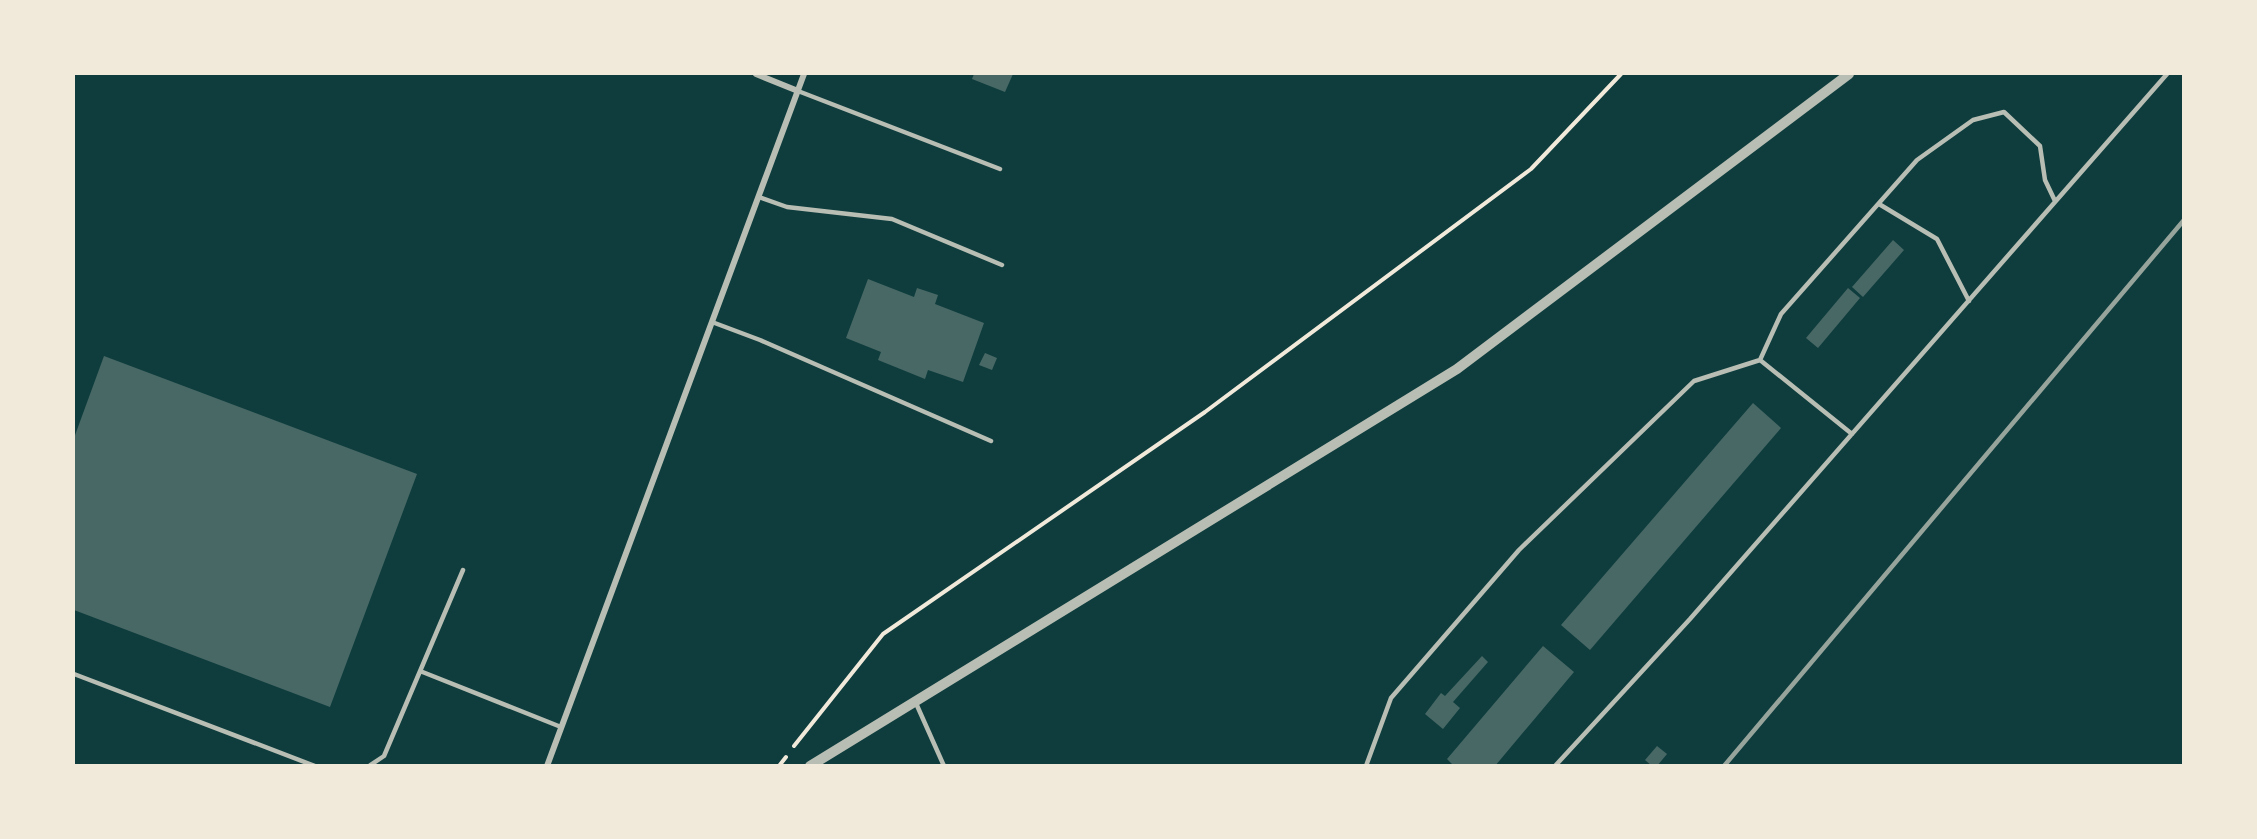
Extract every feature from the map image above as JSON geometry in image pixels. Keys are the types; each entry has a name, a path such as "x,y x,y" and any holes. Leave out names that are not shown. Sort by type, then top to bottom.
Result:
{"street":[{"path":"756,74 798,91"},
{"path":"547,765 804,74"},
{"path":"810,765 1457,369 1849,74"}],"lane":[{"path":"1555,765 1690,619 2167,74"},
{"path":"798,91 1000,169"},
{"path":"1366,765 1390,698 1519,550 1694,381 1760,360 1781,314 1917,160 1973,120 2004,112 2040,146 2045,180 2055,201"},
{"path":"759,196 788,207 892,219 1002,265"},
{"path":"1879,204 1937,239 1969,301"},
{"path":"712,322 760,340 991,441"},
{"path":"1760,360 1852,434"},
{"path":"369,765 384,756 463,570"},
{"path":"420,671 561,727"},
{"path":"74,674 315,765"},
{"path":"915,701 944,765"}],"path":[{"path":"794,747 883,634 1205,412 1531,169 1622,74"},
{"path":"779,765 786,756"}],"building":[{"path":"974,74 1013,74 1005,92 972,79"},
{"path":"1893,240 1904,250 1863,297 1852,287"},
{"path":"868,279 914,297 917,288 938,295 935,304 984,323 963,382 928,370 925,379 878,360 881,352 846,338"},
{"path":"1848,288 1860,298 1818,348 1806,338"},
{"path":"985,353 997,358 992,370 979,365"},
{"path":"104,356 417,474 330,707 74,610 74,438"},
{"path":"1753,403 1781,428 1590,650 1561,625"},
{"path":"1543,646 1574,672 1495,766 1454,766 1447,759"},
{"path":"1482,656 1488,662 1453,702 1460,708 1443,729 1425,714 1441,693 1445,696"},
{"path":"1657,746 1667,754 1657,766 1652,766 1645,760"}],"railway":[{"path":"1724,766 2184,220"}]}
